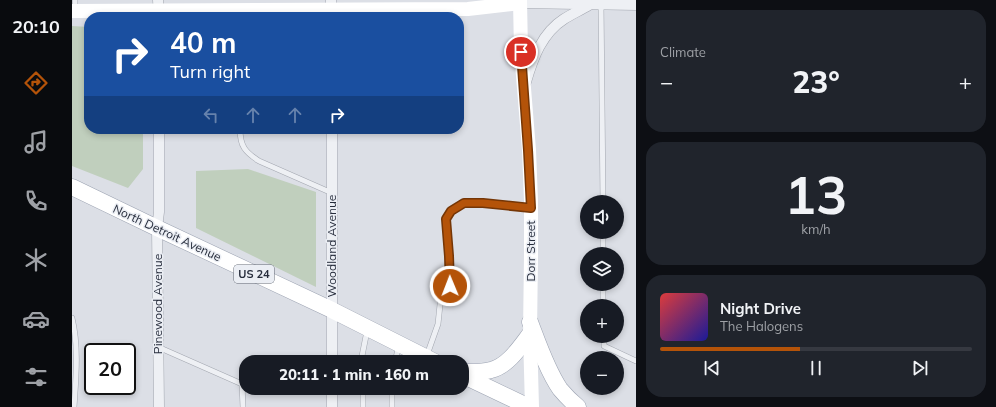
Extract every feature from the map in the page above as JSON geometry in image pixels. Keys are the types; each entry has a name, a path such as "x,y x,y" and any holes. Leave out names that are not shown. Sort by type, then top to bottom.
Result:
{"main road":[{"name":"North Detroit Avenue","path":"72,187 332,310 420,355"},
{"path":"469,373 493,370 502,365 518,349 530,328"},
{"path":"530,328 557,384 578,407"},
{"path":"469,377 530,407"}],"street":[{"path":"504,0 520,2 636,5"},
{"path":"74,7 242,10 468,9 520,2"},
{"name":"Dorr Street","path":"520,2 521,52 531,208 530,407"},
{"path":"524,88 532,61 547,35 564,19 598,3"},
{"name":"Pinewood Avenue","path":"159,134 159,212 157,228 159,407"},
{"name":"Woodland Avenue","path":"332,134 332,355"},
{"path":"332,395 332,407"}],"lane":[{"path":"598,3 603,195"},
{"path":"240,134 243,147 259,162 332,193"},
{"path":"431,355 438,324 441,295 450,286 446,219 451,211 464,203 483,203 531,208"},
{"path":"72,318 77,372 74,407"},
{"path":"362,355 367,328"},
{"path":"604,343 604,346 636,361"},
{"path":"397,355 399,344"},
{"path":"158,347 242,384 243,407"},
{"path":"362,395 363,407"},
{"path":"392,395 392,407"}],"green space":[{"path":"72,26 84,27 84,134 143,134 143,169 128,188 72,166"},
{"path":"248,169 316,192 316,287 196,228 196,171"}],"route":[{"path":"450,286 446,219 451,211 464,203 483,203 531,208 521,52"}]}
